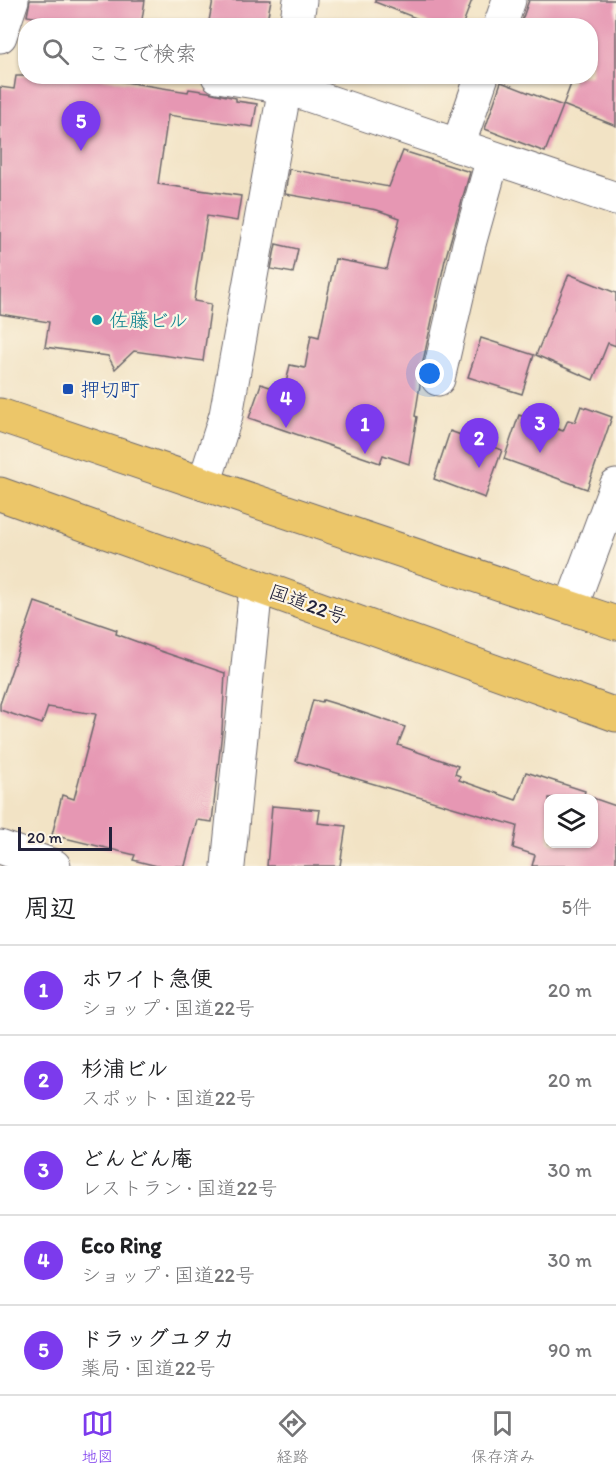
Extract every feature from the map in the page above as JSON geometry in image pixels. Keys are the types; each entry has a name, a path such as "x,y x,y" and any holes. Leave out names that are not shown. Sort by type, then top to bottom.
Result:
{"highway":[{"path":"0,415 616,623"},
{"name":"国道22号","path":"0,494 616,715"}],"street":[{"path":"12,0 0,39 18,43"},
{"path":"297,18 300,0"},
{"path":"503,18 509,0"},
{"path":"204,484 226,415 286,84"},
{"path":"291,84 458,146 616,199"},
{"path":"458,146 479,84"},
{"path":"438,379 469,244 494,158"},
{"path":"571,607 616,486"},
{"path":"228,866 256,586"},
{"path":"0,847 54,866"}],"building":[{"path":"30,0 145,0 142,18 27,16"},
{"path":"213,0 271,0 268,18 210,18"},
{"path":"375,0 472,0 465,18 416,18 375,2"},
{"path":"529,0 616,0 616,126 563,105 571,84 598,84 598,18 523,18"},
{"path":"16,76 18,76 18,84 138,84 188,92 189,89 208,92 236,98 236,101 257,104 253,127 168,115 158,184 241,196 237,221 207,216 194,301 211,304 203,361 134,351 115,369 108,356 45,347 49,322 0,314 0,87 14,89"},
{"path":"500,84 506,84 563,106 545,152 485,129"},
{"path":"403,151 470,172 445,260 420,375 415,416 417,417 409,464 383,455 380,463 249,418 261,384 284,392 290,365 305,368 311,335 319,337 335,259 387,269 400,218 377,210 285,194 289,169 389,187"},
{"path":"276,244 298,249 293,273 271,269"},
{"path":"569,274 616,293 616,346 608,343 593,380 536,355"},
{"path":"481,338 534,355 522,394 468,377"},
{"path":"581,406 612,417 587,489 504,459 519,415 563,431 568,420 575,422"},
{"path":"450,431 502,450 485,498 434,479"},
{"path":"35,602 117,630 116,634 225,673 222,731 212,822 197,820 185,866 157,866 133,860 135,855 52,835 62,795 74,799 96,714 48,707 42,724 0,710 0,704"},
{"path":"313,700 322,702 323,700 405,727 398,745 458,766 455,774 460,776 459,780 516,800 526,772 585,791 584,794 544,794 544,848 598,848 598,799 616,806 616,866 532,866 535,855 513,848 517,826 296,761"},
{"path":"272,806 320,810 318,823 346,826 340,866 267,866"}],"place":[{"name":"ドラッグユタカ","path":"81,151"},
{"name":"佐藤ビル","path":"97,320"},
{"name":"押切町","path":"68,389"},
{"name":"Eco Ring","path":"286,428"},
{"name":"どんどん庵","path":"540,453"},
{"name":"ホワイト急便","path":"365,454"},
{"name":"杉浦ビル","path":"479,468"}]}
